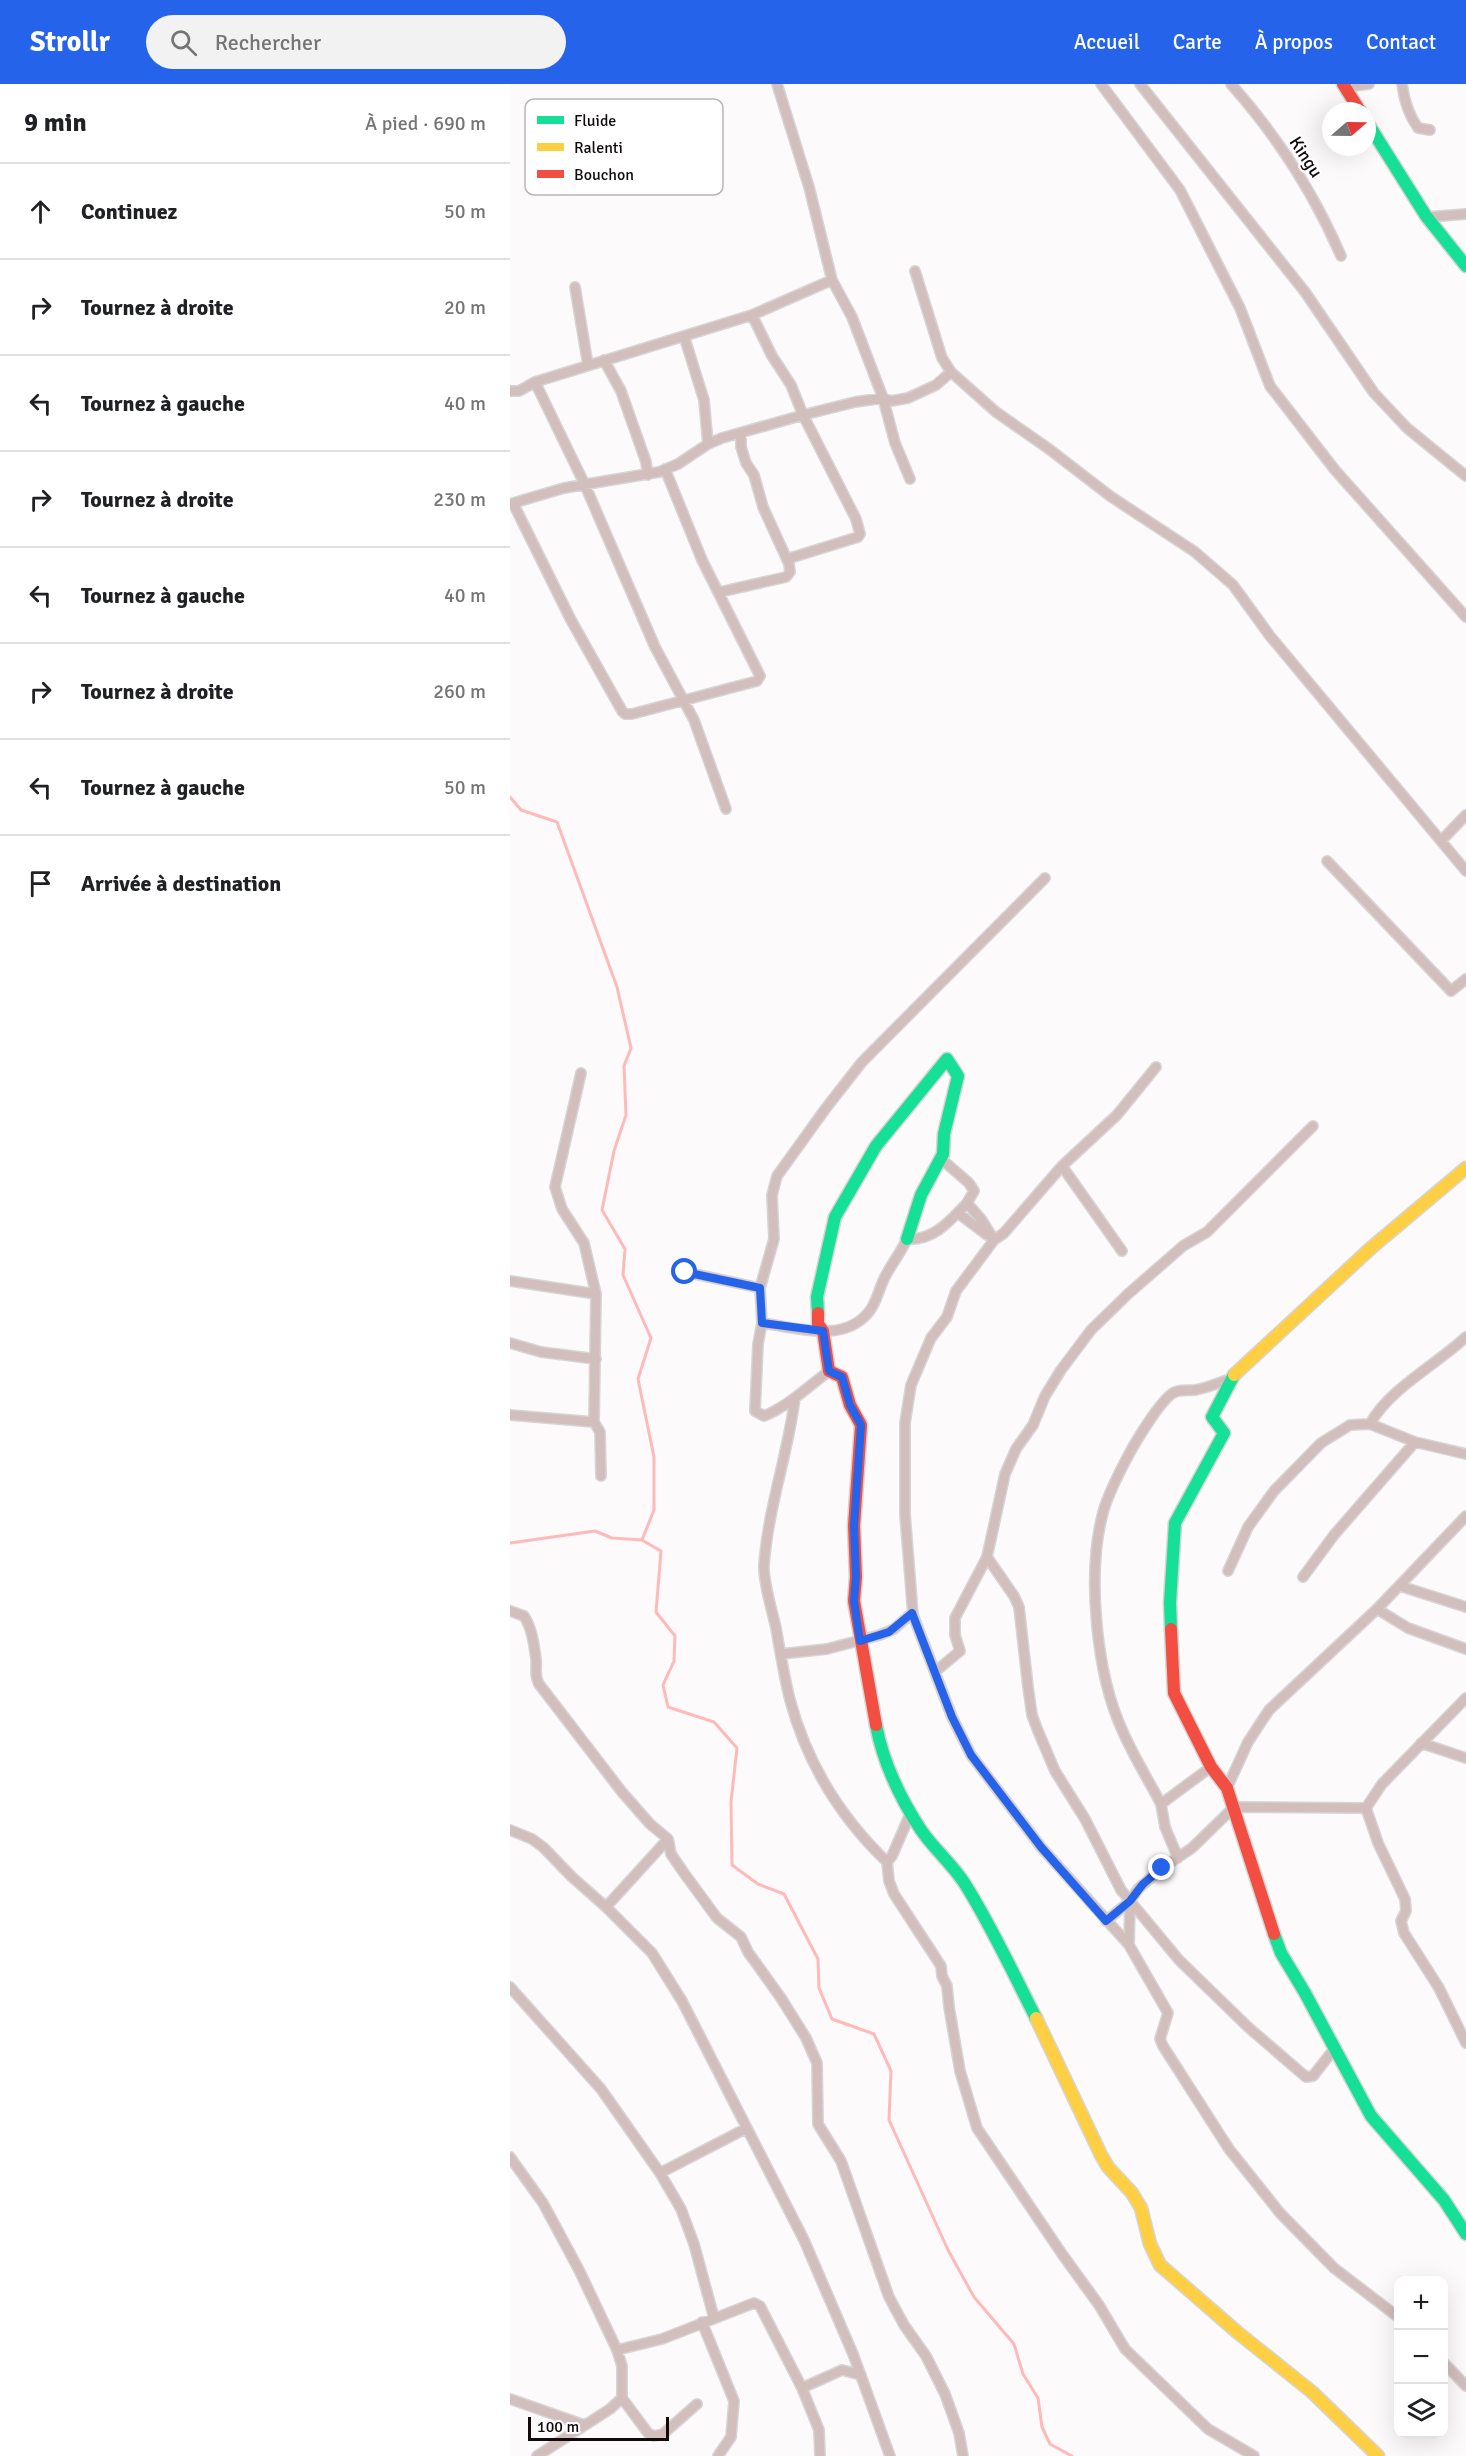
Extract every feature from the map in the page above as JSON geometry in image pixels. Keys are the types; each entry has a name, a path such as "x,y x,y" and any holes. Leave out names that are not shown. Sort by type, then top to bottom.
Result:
{"main road":[{"path":"1344,86 1354,102"},
{"path":"1376,136 1428,217 1466,266"},
{"path":"907,1239 921,1195 943,1154 944,1134 958,1076 947,1059 876,1146 835,1216 817,1297 818,1324 823,1331 829,1371 842,1377 850,1405 861,1425 854,1526 856,1577 854,1601 880,1746 910,1812 922,1831 961,1878 980,1908 1078,2101 1101,2155 1108,2167 1132,2193 1141,2208 1150,2244 1160,2265 1237,2332 1312,2392 1378,2456"},
{"path":"1466,1168 1371,1248 1230,1379 1212,1417 1224,1433 1175,1523 1170,1603 1174,1693 1211,1767 1227,1788 1281,1953 1371,2116 1444,2200 1466,2234"}],"street":[{"path":"777,84 803,166 832,280 852,317 883,398 895,443 910,479"},
{"path":"1101,84 1180,190 1240,308 1270,386 1335,470 1466,617"},
{"path":"1140,84 1305,292 1374,393 1407,428 1466,477"},
{"name":"Kingu","path":"1231,84 1260,117 1293,164 1322,212 1341,256"},
{"path":"1344,86 1369,84"},
{"path":"1402,84 1407,110 1413,122 1418,128 1430,130"},
{"path":"1428,217 1466,214"},
{"path":"915,271 942,358 951,372 996,412 1110,496 1195,552 1233,585 1270,636 1466,871"},
{"path":"510,391 519,391 535,382 752,315 832,280"},
{"path":"575,287 588,365"},
{"path":"752,315 772,356 791,385 803,415 856,519 860,534 858,537 826,549 787,559"},
{"path":"684,336 704,400 708,444"},
{"path":"604,360 621,391 646,462 648,475"},
{"path":"665,469 702,560 760,676 757,681 686,701 625,714 571,620 512,504 564,488 648,475 678,464 708,444 803,415 855,402 883,398 891,401 922,393 951,372"},
{"path":"535,382 585,485 655,647 686,701 726,809"},
{"path":"720,592 786,577 790,572 787,559 742,450 741,433"},
{"path":"1441,841 1466,815"},
{"path":"1327,861 1451,991 1466,979"},
{"path":"829,1371 795,1398 764,1416 755,1411 758,1344 762,1323 760,1288 774,1239 772,1195 777,1176 862,1062 1045,878"},
{"path":"1156,1067 1117,1115 1062,1166 1004,1233 994,1240 956,1291 947,1317 931,1338 911,1385 905,1423 905,1514 912,1613 952,1717 971,1755 1041,1847 1129,1945 1168,2013 1160,2039 1163,2046 1229,2149 1280,2213 1334,2268 1394,2314"},
{"path":"581,1073 555,1187 562,1209 585,1244 596,1294 594,1422 600,1432 601,1476"},
{"path":"936,1671 960,1651 955,1635 955,1618 987,1557 1010,1459 1033,1425 1045,1396 1061,1370 1091,1330 1128,1294 1184,1246 1207,1232 1313,1126"},
{"path":"762,1323 836,1332 850,1327 869,1312 885,1275 907,1239 917,1240 932,1236 958,1213 974,1191 969,1183 940,1158"},
{"path":"1062,1166 1122,1251"},
{"path":"967,1203 994,1240"},
{"path":"958,1213 994,1240"},
{"path":"685,1272 760,1288"},
{"path":"510,1281 596,1294"},
{"path":"1370,1424 1382,1406 1395,1394 1466,1337"},
{"path":"510,1343 541,1352 596,1359"},
{"path":"1178,1858 1165,1827 1161,1804 1122,1732 1103,1663 1099,1647 1096,1601 1098,1541 1104,1510 1115,1481 1138,1438 1170,1395 1181,1390 1209,1386 1230,1379"},
{"path":"795,1398 775,1493 764,1567 790,1701 824,1784 842,1813 867,1844 887,1862 889,1881 894,1894 941,1966 942,1976 947,1986 960,2071 977,2128 1099,2305 1125,2349 1208,2429 1254,2456"},
{"path":"510,1415 594,1422"},
{"path":"1228,1571 1248,1527 1274,1491 1303,1460 1335,1432 1350,1425 1370,1424 1415,1442 1466,1454"},
{"path":"1303,1576 1334,1535 1415,1442"},
{"path":"1227,1788 1248,1742 1269,1710 1377,1609 1466,1516"},
{"path":"987,1557 1019,1607 1032,1716 1038,1731 1055,1771 1085,1819 1108,1868 1130,1901 1179,1960 1248,2027 1306,2077 1313,2076 1335,2048"},
{"path":"1400,1586 1466,1607"},
{"path":"1377,1609 1408,1628 1466,1650"},
{"path":"510,1611 524,1616 528,1623 536,1660 535,1675 539,1684 622,1792 650,1824 668,1839 671,1854 717,1918 741,1937 748,1952 781,1998 809,2045 818,2063 818,2124 841,2161 889,2297 904,2325 926,2356 945,2394 959,2433 963,2456"},
{"path":"781,1653 827,1649 860,1641 889,1632 912,1613"},
{"path":"1366,1808 1382,1784 1466,1698"},
{"path":"1420,1743 1466,1758"},
{"path":"1161,1804 1211,1767"},
{"path":"1106,1921 1130,1901 1143,1884 1214,1829 1234,1807 1366,1808"},
{"path":"1366,1808 1378,1843 1405,1899 1406,1911 1401,1927 1439,1988 1466,2043"},
{"path":"887,1862 892,1856 910,1812"},
{"path":"510,1830 532,1839 543,1847 606,1907 652,1953 682,2001 804,2240 861,2375 890,2456"},
{"path":"606,1907 668,1839"},
{"path":"1129,1945 1130,1901"},
{"path":"510,1987 601,2088 660,2173 681,2210 691,2235 714,2318"},
{"path":"660,2173 747,2128"},
{"path":"510,2157 543,2203 579,2270 617,2350 622,2366 622,2398 648,2433 654,2436 663,2434 697,2404"},
{"path":"617,2350 662,2339 754,2303 760,2306 802,2388 819,2430 820,2456"},
{"path":"702,2322 734,2401 731,2437 718,2456"},
{"path":"1448,2368 1466,2386"},
{"path":"802,2388 842,2370 861,2375"},
{"path":"537,2456 610,2409 622,2398"},
{"path":"510,2399 584,2425"}],"waterway":[{"path":"510,797 521,810 557,822 617,987 631,1048 624,1066 626,1115 614,1151 602,1210 625,1249 623,1275 651,1338 638,1379 654,1457 654,1510 642,1540 661,1551 656,1612 675,1636 674,1661 663,1685 668,1707 714,1722 737,1748 731,1802 732,1865 758,1884 784,1894 818,1959 819,1988 832,2019 874,2034 891,2071 889,2120 948,2250 974,2297 1014,2344 1023,2374 1038,2398 1042,2427 1050,2444 1072,2456"},
{"path":"510,1543 595,1531 612,1538 642,1540"}],"traffic: fast":[{"path":"1376,136 1426,216 1466,266"},
{"path":"818,1313 817,1297 835,1217 876,1146 947,1059 958,1076 944,1134 943,1154 921,1195 907,1239"},
{"path":"1171,1629 1170,1603 1175,1523 1224,1433 1212,1417 1234,1375"},
{"path":"876,1725 888,1766 906,1805 926,1837 965,1884 975,1900 1036,2018"},
{"path":"1274,1934 1281,1953 1371,2116 1444,2200 1466,2234"}],"traffic: slow":[{"path":"1234,1375 1371,1248 1466,1168"},
{"path":"1036,2018 1101,2155 1108,2167 1132,2193 1141,2208 1150,2244 1160,2265 1237,2332 1312,2392 1378,2456"}],"traffic: jam":[{"path":"1343,84 1354,102"},
{"path":"818,1313 818,1324 823,1331 829,1371 842,1377 850,1405 861,1425 854,1526 856,1577 854,1601 876,1725"},
{"path":"1171,1629 1174,1693 1211,1767 1227,1788 1274,1934"}],"route":[{"path":"685,1272 760,1288 762,1323 823,1331 829,1371 842,1377 850,1405 861,1425 854,1526 856,1577 854,1601 860,1641 889,1632 912,1613 952,1717 971,1755 1029,1828 1041,1847 1106,1921 1130,1901 1143,1884 1162,1868"}]}
